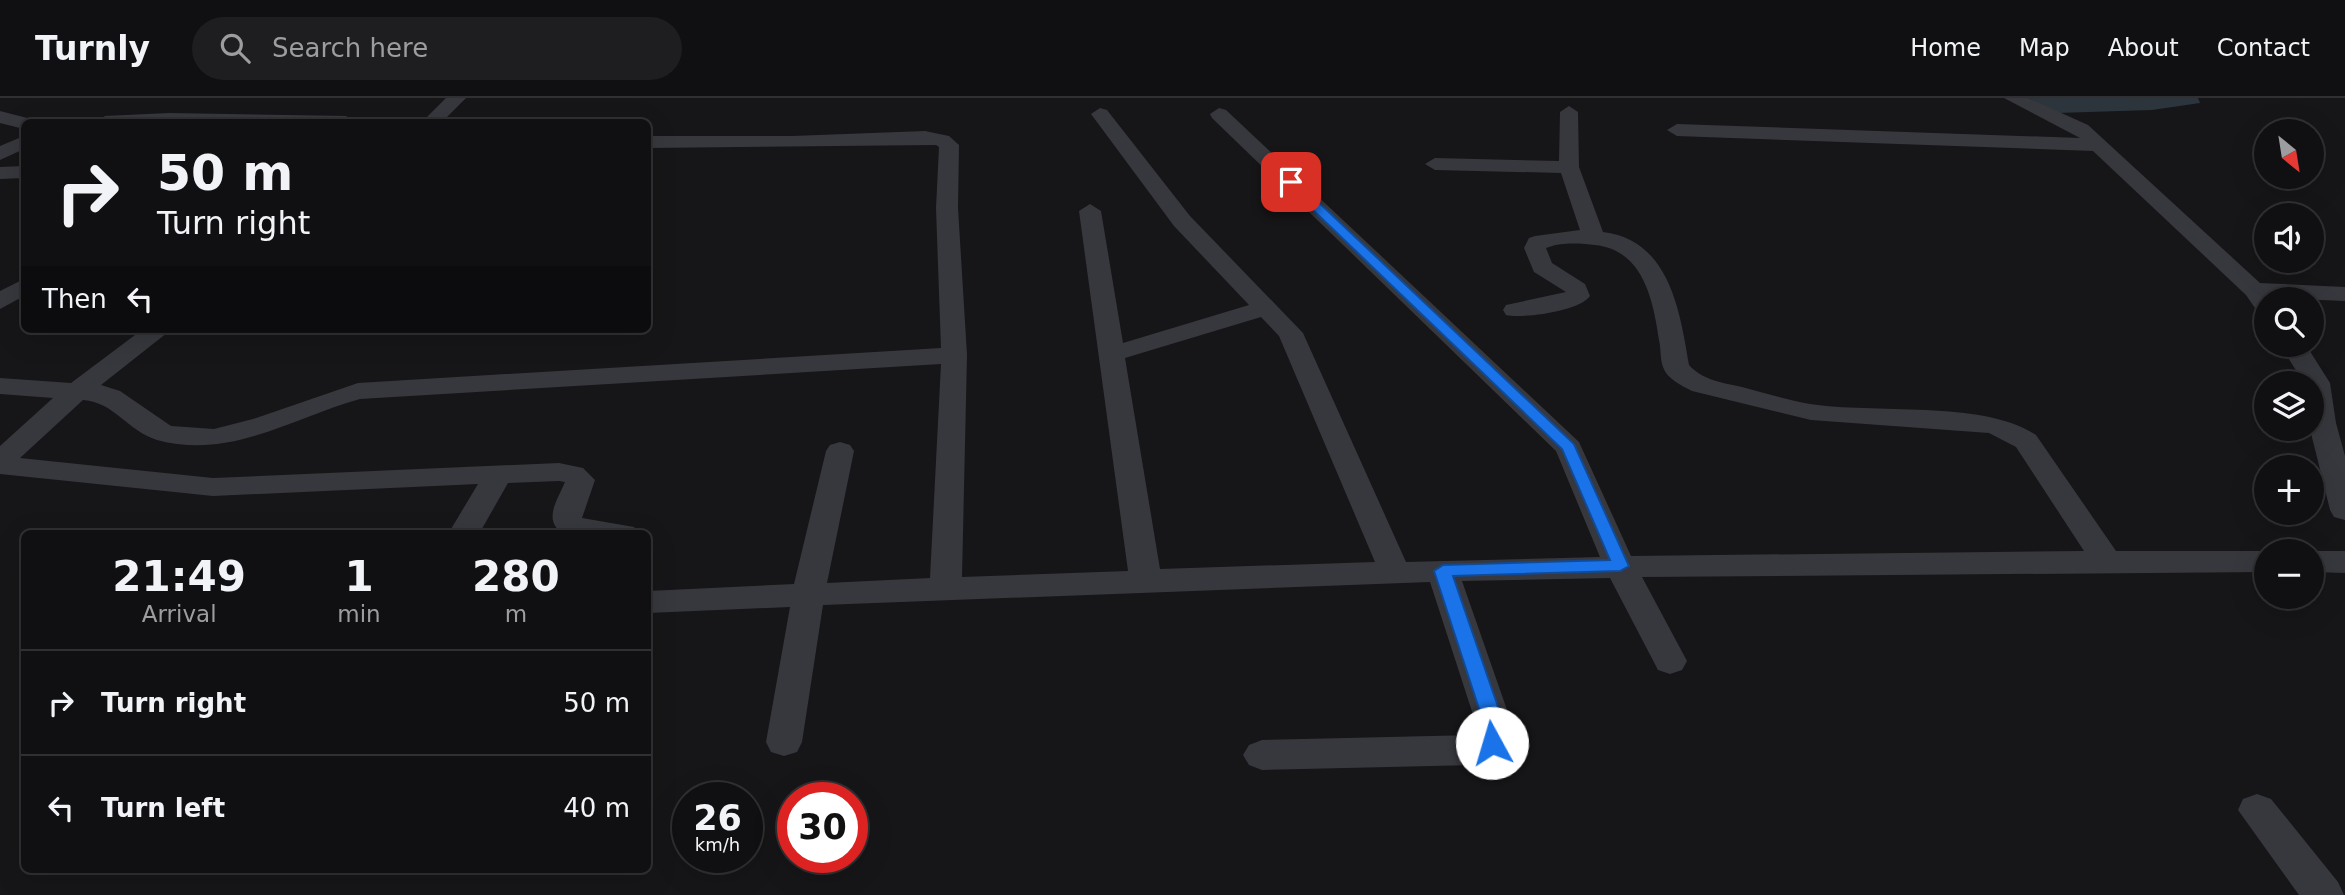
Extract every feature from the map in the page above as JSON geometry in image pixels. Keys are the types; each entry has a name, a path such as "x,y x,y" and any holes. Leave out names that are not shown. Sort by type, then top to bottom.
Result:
{"street":[{"path":"434,119 457,98"},
{"path":"2013,98 2072,124 2254,292"},
{"path":"1569,111 1569,167 1594,237"},
{"path":"1100,114 1182,220 1290,333 1305,362 1395,573"},
{"path":"1219,114 1569,448 1620,566 1670,661"},
{"path":"0,117 21,122"},
{"path":"1676,130 2097,145"},
{"path":"651,142 792,142 914,137 943,140 949,145 947,208 954,355 946,588"},
{"path":"0,154 21,144"},
{"path":"1435,164 1569,167"},
{"path":"0,173 21,172"},
{"path":"1090,211 1146,582"},
{"path":"1515,310 1560,303 1578,296 1577,289 1542,267 1535,248 1537,243 1546,239 1614,239 1640,254 1662,291 1676,367 1684,376 1701,385 1811,412 1992,425 2013,432 2026,441 2107,561"},
{"path":"0,302 21,288"},
{"path":"2324,295 2345,294"},
{"path":"1112,354 1267,307"},
{"path":"0,463 76,391 154,333"},
{"path":"0,386 76,391 115,397 147,425 165,433 215,436 261,426 310,405 358,391 954,355"},
{"path":"2301,357 2333,410 2322,423 2345,510"},
{"path":"784,742 808,595 839,451"},
{"path":"0,463 213,487 559,472 573,474 580,480 567,513 568,522 577,528 592,530"},
{"path":"465,530 498,476"},
{"path":"651,603 946,588 1620,566 2254,562"},
{"path":"2324,562 2345,562"},
{"path":"1262,755 1475,751 1492,743 1495,727 1443,571"},
{"path":"2257,810 2323,895"}],"shaded area":[{"path":"2028,98 2198,98 2200,103 2152,110 2057,113"}],"route":[{"path":"1291,182 1569,448 1620,566 1443,571 1495,727 1492,743"}]}
